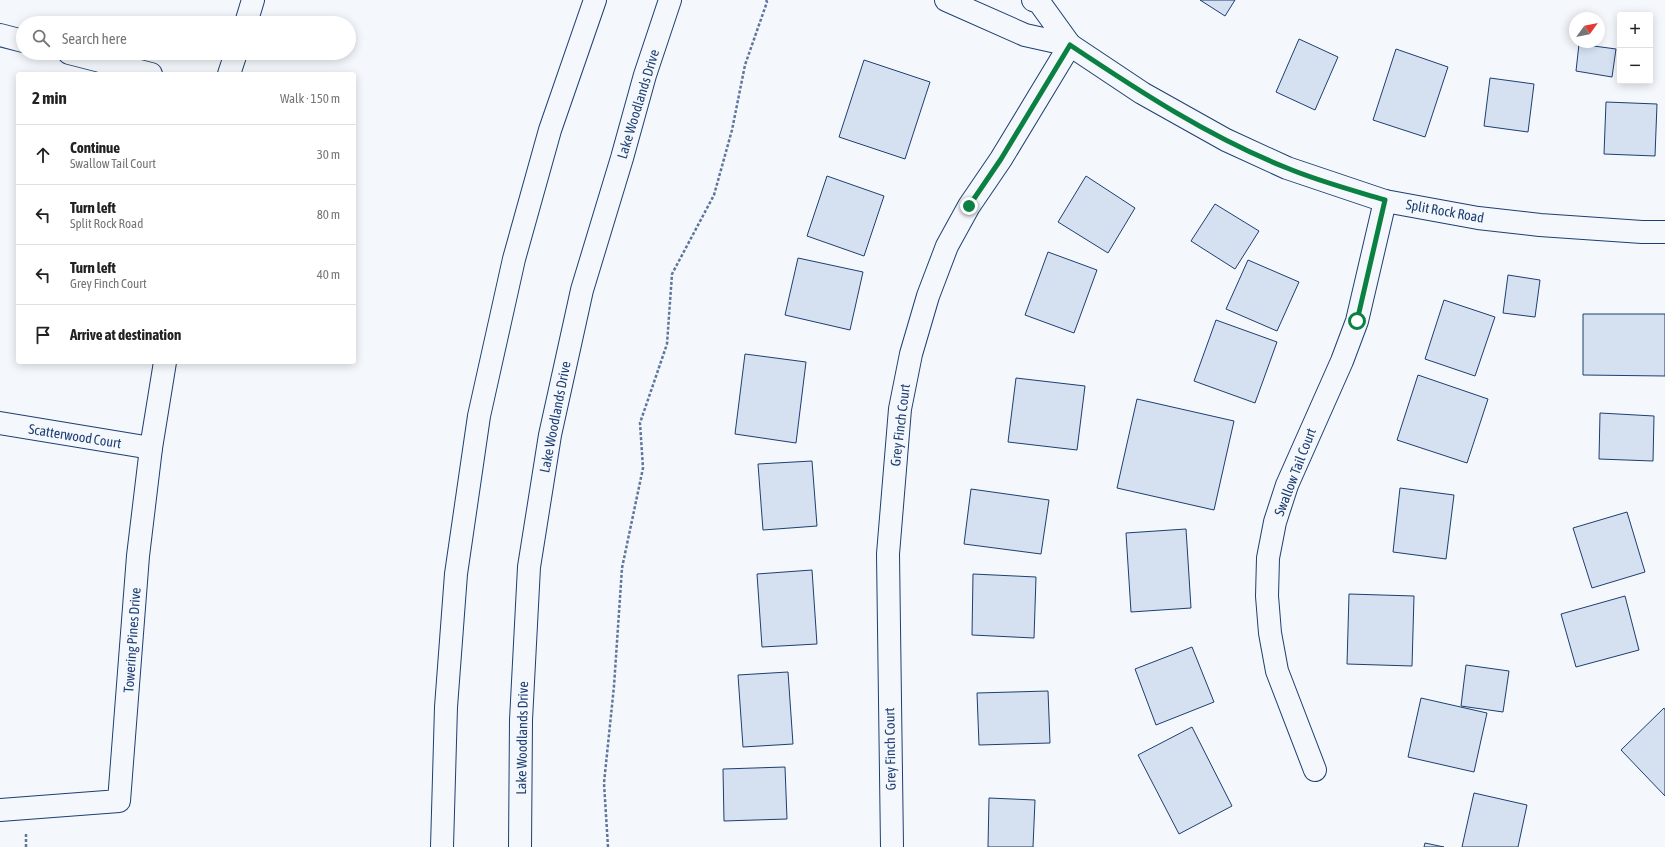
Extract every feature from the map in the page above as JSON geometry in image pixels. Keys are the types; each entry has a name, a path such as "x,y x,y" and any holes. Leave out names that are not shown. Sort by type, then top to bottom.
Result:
{"street":[{"path":"248,16 253,0"},
{"path":"442,847 446,707 456,574 479,416 514,259 550,130 595,0"},
{"name":"Lake Woodlands Drive","path":"520,847 521,720 529,567 550,435 582,290 622,158 645,75 670,0"},
{"name":"Split Rock Road","path":"946,0 1025,35 1070,45"},
{"name":"Split Rock Road","path":"1034,0 1039,2 1070,45 1142,93 1226,140 1287,168 1385,200 1486,219 1572,228 1665,232"},
{"path":"0,35 16,39"},
{"name":"Grey Finch Court","path":"892,847 888,554 900,409 911,354 928,296 947,246 969,206 1001,159 1070,45"},
{"path":"96,60 143,72"},
{"path":"229,72 233,60"},
{"name":"Swallow Tail Court","path":"1315,770 1278,671 1270,633 1267,596 1268,558 1275,522 1287,485 1342,361 1357,321 1385,200"},
{"name":"Towering Pines Drive","path":"0,810 119,801 138,556 151,448 165,364"},
{"name":"Scatterwood Court","path":"0,423 151,448"}],"path":[{"path":"608,847 604,783 614,686 622,568 643,468 640,423 667,344 672,274 714,195 732,130 745,65 767,2 766,0"}],"building":[{"path":"1200,0 1235,0 1225,16"},
{"path":"1299,39 1338,57 1315,110 1276,92"},
{"path":"1579,48 1616,49 1612,77 1576,71"},
{"path":"1396,49 1448,67 1425,137 1373,120"},
{"path":"864,60 930,82 905,159 839,137"},
{"path":"1490,78 1534,84 1528,132 1484,126"},
{"path":"1606,102 1657,104 1655,156 1604,154"},
{"path":"827,176 884,196 864,256 807,236"},
{"path":"1086,176 1135,208 1108,253 1058,222"},
{"path":"1215,204 1259,231 1235,269 1191,241"},
{"path":"1048,252 1097,270 1074,333 1025,315"},
{"path":"798,258 863,272 850,330 785,315"},
{"path":"1248,260 1299,282 1277,331 1226,309"},
{"path":"1508,275 1540,280 1535,317 1503,313"},
{"path":"1444,300 1495,317 1475,376 1425,359"},
{"path":"1583,314 1665,314 1665,376 1583,375"},
{"path":"1216,320 1277,342 1255,403 1194,381"},
{"path":"745,354 806,362 796,443 735,434"},
{"path":"1418,375 1488,399 1467,463 1397,440"},
{"path":"1016,378 1085,386 1077,450 1008,442"},
{"path":"1137,399 1234,421 1214,510 1117,488"},
{"path":"1600,413 1654,416 1653,461 1599,459"},
{"path":"812,461 817,526 763,530 758,464"},
{"path":"1400,488 1454,495 1446,559 1393,552"},
{"path":"971,489 1049,500 1041,554 964,544"},
{"path":"1627,512 1645,572 1592,588 1573,528"},
{"path":"1186,529 1191,608 1131,612 1126,533"},
{"path":"812,570 817,644 762,647 757,574"},
{"path":"973,574 1036,577 1034,638 972,635"},
{"path":"1349,594 1414,596 1412,666 1347,664"},
{"path":"1625,596 1639,650 1576,667 1561,614"},
{"path":"1192,647 1214,702 1156,725 1135,669"},
{"path":"1466,665 1509,671 1503,712 1461,706"},
{"path":"788,672 793,744 743,747 738,675"},
{"path":"1048,691 1050,743 979,745 977,693"},
{"path":"1421,698 1487,713 1474,772 1408,757"},
{"path":"1664,708 1665,710 1665,796 1621,750"},
{"path":"1192,727 1232,806 1179,834 1138,755"},
{"path":"785,767 787,819 724,821 723,769"},
{"path":"1474,793 1527,805 1518,847 1462,847"},
{"path":"989,798 1035,800 1033,847 988,847"},
{"path":"1425,843 1444,847 1424,847"}],"route":[{"path":"969,206 1001,159 1070,45 1142,93 1226,140 1287,168 1385,200 1357,321"}]}
